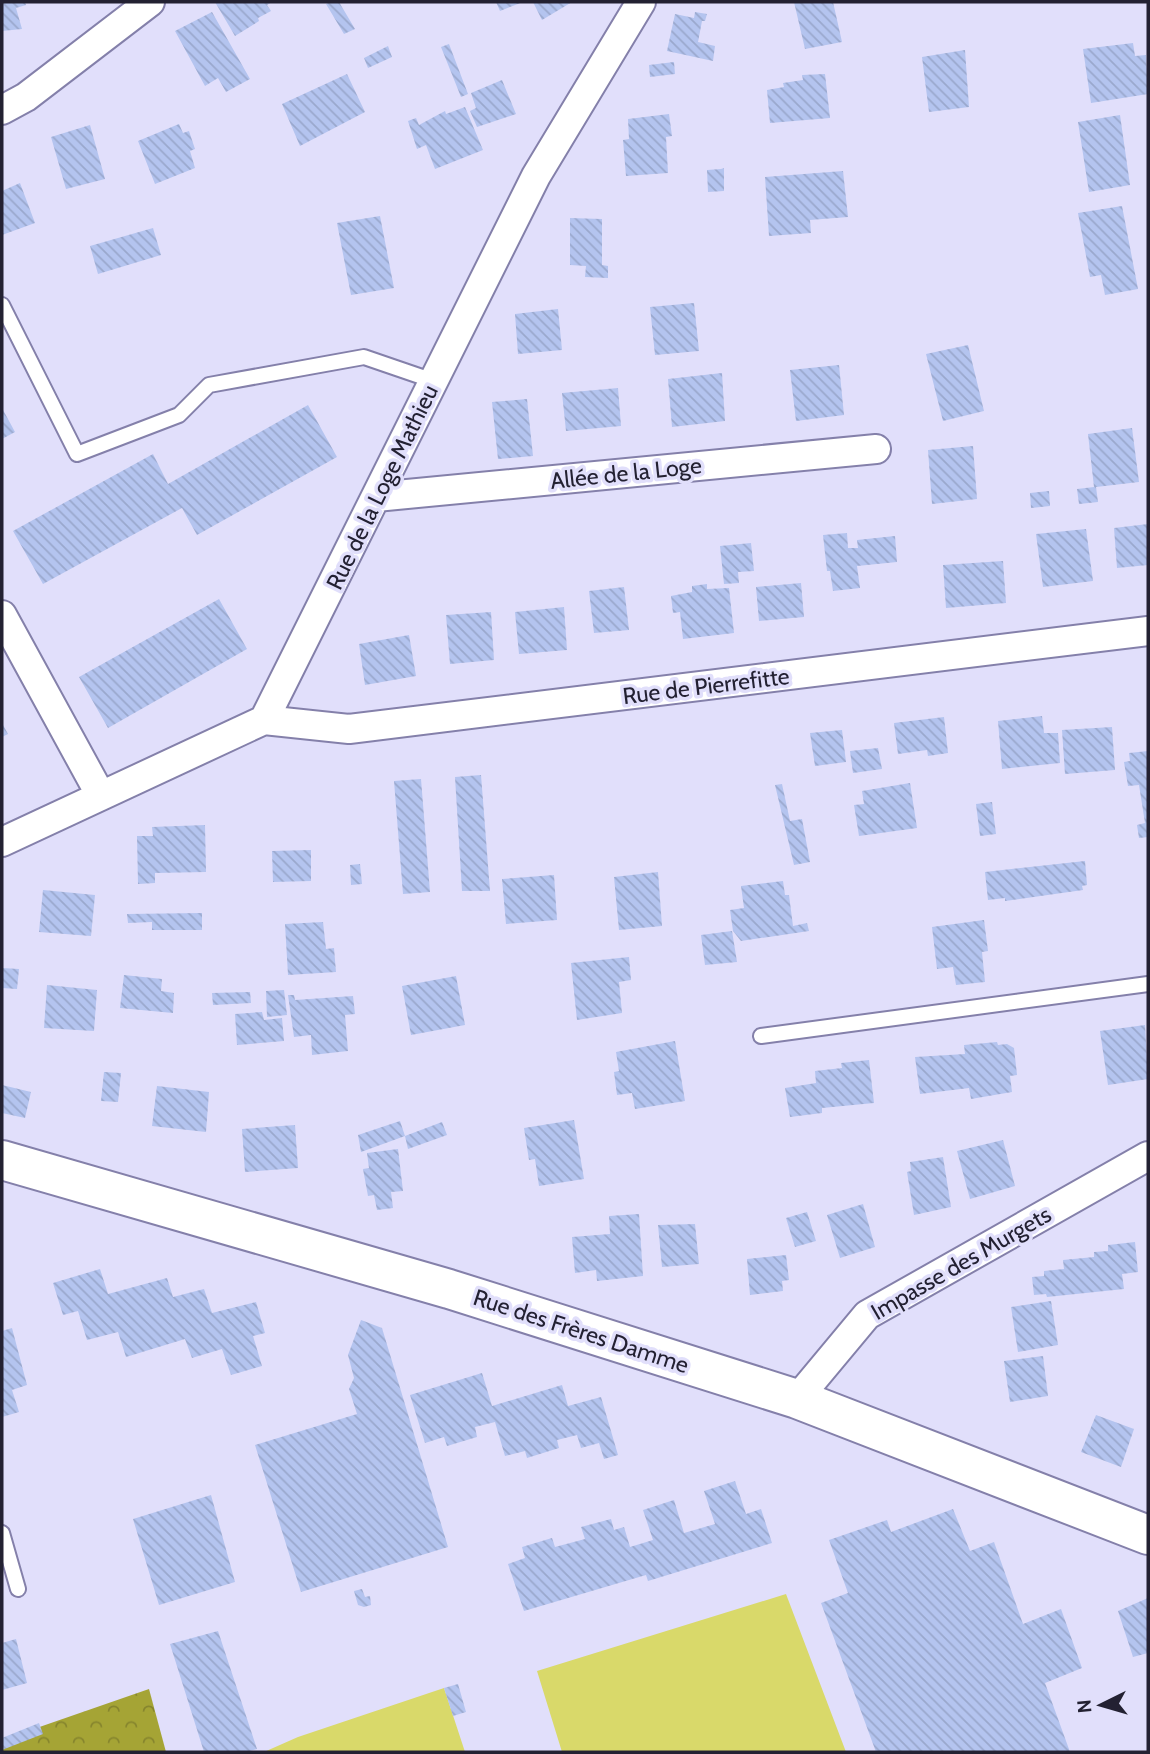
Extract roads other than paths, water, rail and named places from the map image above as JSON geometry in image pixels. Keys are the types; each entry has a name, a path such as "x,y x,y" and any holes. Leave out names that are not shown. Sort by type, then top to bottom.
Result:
{"street":[{"path":"2,110 26,97 150,2"},
{"name":"Rue de la Loge Mathieu","path":"264,720 536,176 641,2"},
{"name":"Allée de la Loge","path":"376,497 876,449"},
{"path":"2,615 101,796"},
{"name":"Rue de Pierrefitte","path":"264,720 349,729 1148,631"},
{"path":"2,842 264,720"},
{"name":"Impasse des Murgets","path":"797,1399 867,1315 1148,1156"},
{"name":"Rue des Frères Damme","path":"2,1160 449,1289 797,1399 1148,1535"}],"lane":[{"path":"2,305 77,454 179,415 209,385 365,357 434,381"},
{"path":"761,1036 1148,984"},
{"path":"2,1533 18,1589"}]}
